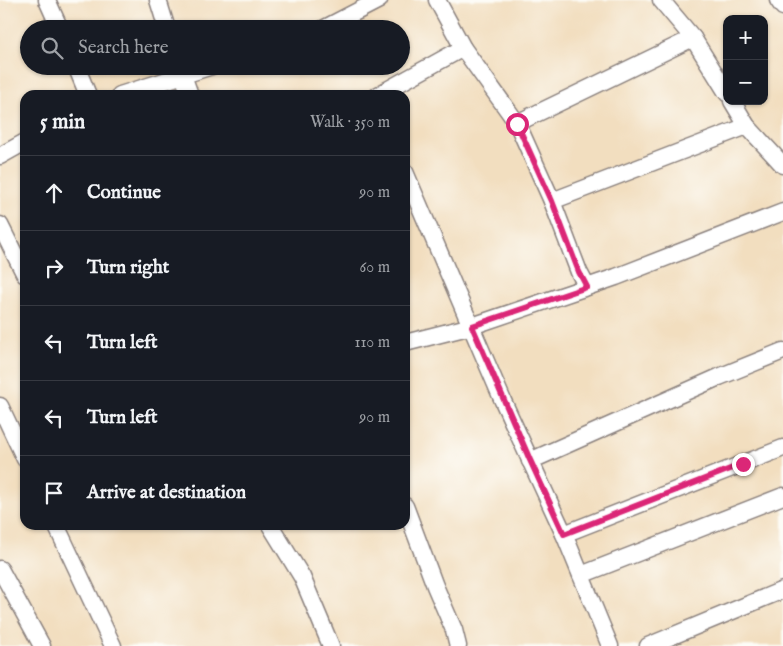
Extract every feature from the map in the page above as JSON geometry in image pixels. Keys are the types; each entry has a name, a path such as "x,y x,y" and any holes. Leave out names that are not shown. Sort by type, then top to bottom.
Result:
{"street":[{"path":"46,0 56,20"},
{"path":"158,0 165,20"},
{"path":"340,20 379,0"},
{"path":"437,0 462,48 517,124 552,201 579,272 587,287"},
{"path":"660,0 692,38 723,88"},
{"path":"778,0 783,7"},
{"path":"517,124 692,38"},
{"path":"387,90 462,48"},
{"path":"80,75 86,90"},
{"path":"133,90 171,75"},
{"path":"182,75 188,90"},
{"path":"734,105 747,126 783,165"},
{"path":"552,201 747,126"},
{"path":"0,156 20,145"},
{"path":"410,183 564,534 610,646"},
{"path":"410,341 472,326 616,278 783,212"},
{"path":"0,225 20,265"},
{"path":"530,460 783,351"},
{"path":"0,406 20,448"},
{"path":"564,534 783,448"},
{"path":"580,575 783,496"},
{"path":"410,519 454,630 458,646"},
{"path":"58,530 113,646"},
{"path":"273,530 302,577 331,646"},
{"path":"0,569 42,646"},
{"path":"648,646 783,590"}],"route":[{"path":"517,124 552,201 579,272 587,287 472,326 503,401 564,534 743,464"}]}
